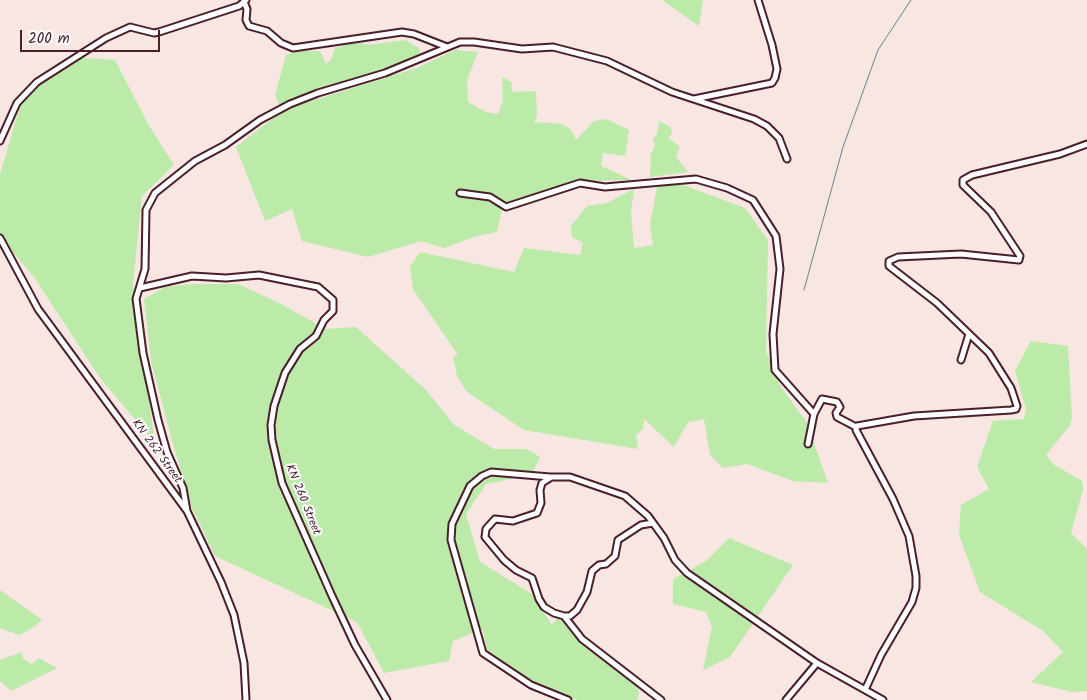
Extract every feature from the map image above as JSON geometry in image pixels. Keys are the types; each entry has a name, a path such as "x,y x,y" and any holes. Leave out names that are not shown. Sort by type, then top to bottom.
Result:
{"street":[{"path":"694,99 772,83 776,78 777,69 772,45 758,0"},
{"path":"0,141 17,103 37,82 106,38 130,27 154,33 159,32 233,8 245,1 247,9 246,20 249,26 267,32 281,43 293,48 402,32 414,34 446,47"},
{"path":"187,511 183,488 167,452 145,362 137,306 145,269 146,210 155,193 195,160 290,104 318,93 385,73 460,42 474,42 522,50 552,47 607,61 645,80 754,119 767,126 779,138 787,158"},
{"path":"856,427 862,424 914,416 939,416 971,411 1016,409 1016,400 999,366 937,303 888,266 889,261 898,257 961,254 1019,260 1020,256 991,212 964,185 963,180 972,175 1060,154 1087,144"},
{"path":"460,193 490,197 506,207 580,184 605,187 696,179 727,188 753,200 776,236 780,269 773,334 775,370 814,414"},
{"name":"KN 262 Street","path":"0,238 38,309 187,511 234,614 244,663 246,700"},
{"name":"KN 260 Street","path":"140,288 192,276 226,278 259,274 318,287 333,300 333,311 324,320 316,336 300,349 285,373 274,406 271,425 272,440 282,483 332,596 387,700"},
{"path":"961,360 969,334"},
{"path":"808,444 814,414 822,399 837,402 840,407 836,413 837,417 856,427 894,500 909,536 916,576 916,588 912,602 881,655 865,690"},
{"path":"568,700 531,685 483,653 452,540 452,524 470,486 482,476 491,472 550,478 570,477 625,496 653,523 682,568 817,663 884,700"},
{"path":"550,478 542,483 540,490 541,503 537,513 519,520 495,519 486,529 485,536 504,560 516,570 532,578 544,607 554,614 570,616 577,610 587,592 592,571 599,565 606,564 615,556 618,540 641,525 653,523"},
{"path":"564,616 582,639 661,700"},
{"path":"786,700 817,663"}],"green space":[{"path":"662,0 703,0 699,26"},
{"path":"405,40 419,48 421,57 279,105 275,95 286,55 300,51 320,51 326,64 331,60 335,48 355,42 368,45"},
{"path":"455,50 478,52 467,80 468,102 486,112 498,114 503,100 502,77 513,83 511,86 513,92 536,91 537,116 534,122 562,124 570,129 576,140 594,121 606,119 629,130 625,156 603,153 601,166 632,180 580,181 506,203 504,199 497,232 477,236 444,248 421,241 368,257 302,241 292,209 265,221 236,147 285,109 417,68"},
{"path":"73,57 115,60 148,124 174,165 142,196 133,284 155,443 100,378 34,277 0,237 0,174 23,96"},
{"path":"659,121 671,127 672,134 668,138 680,147 676,157 688,172 650,177 651,153 655,147 653,139 657,134"},
{"path":"658,182 686,186 745,208 768,240 766,352 781,387 806,421 828,483 793,481 747,464 723,468 710,455 704,419 688,422 674,447 644,419 643,429 636,435 638,449 524,430 466,391 457,376 453,356 458,355 413,289 410,267 420,252 514,272 524,248 580,255 583,243 572,237 571,226 587,206 607,203 634,189 631,213 634,248 653,245 650,225"},
{"path":"193,284 238,284 277,302 326,329 356,327 427,391 453,424 494,449 526,449 540,457 531,475 486,484 466,514 480,562 532,594 552,625 560,615 574,634 636,685 639,693 637,700 577,700 538,685 488,651 482,629 453,641 449,661 384,673 357,622 215,556 192,508 173,444 151,361 144,299 165,287"},
{"path":"1031,341 1068,346 1072,418 1070,425 1046,455 1053,464 1082,481 1083,489 1071,533 1087,549 1087,691 1072,692 1031,682 1063,652 1043,631 980,592 959,535 961,505 989,489 977,467 993,421 1024,419 1026,409 1015,371"},
{"path":"729,538 793,565 730,657 703,670 712,627 706,612 673,604 673,579 706,561"},
{"path":"0,590 42,620 19,635 0,628"},
{"path":"22,652 23,659 32,664 39,658 57,668 11,691 0,681 0,660"}],"waterway":[{"path":"804,290 843,147 878,50 911,0"}]}
